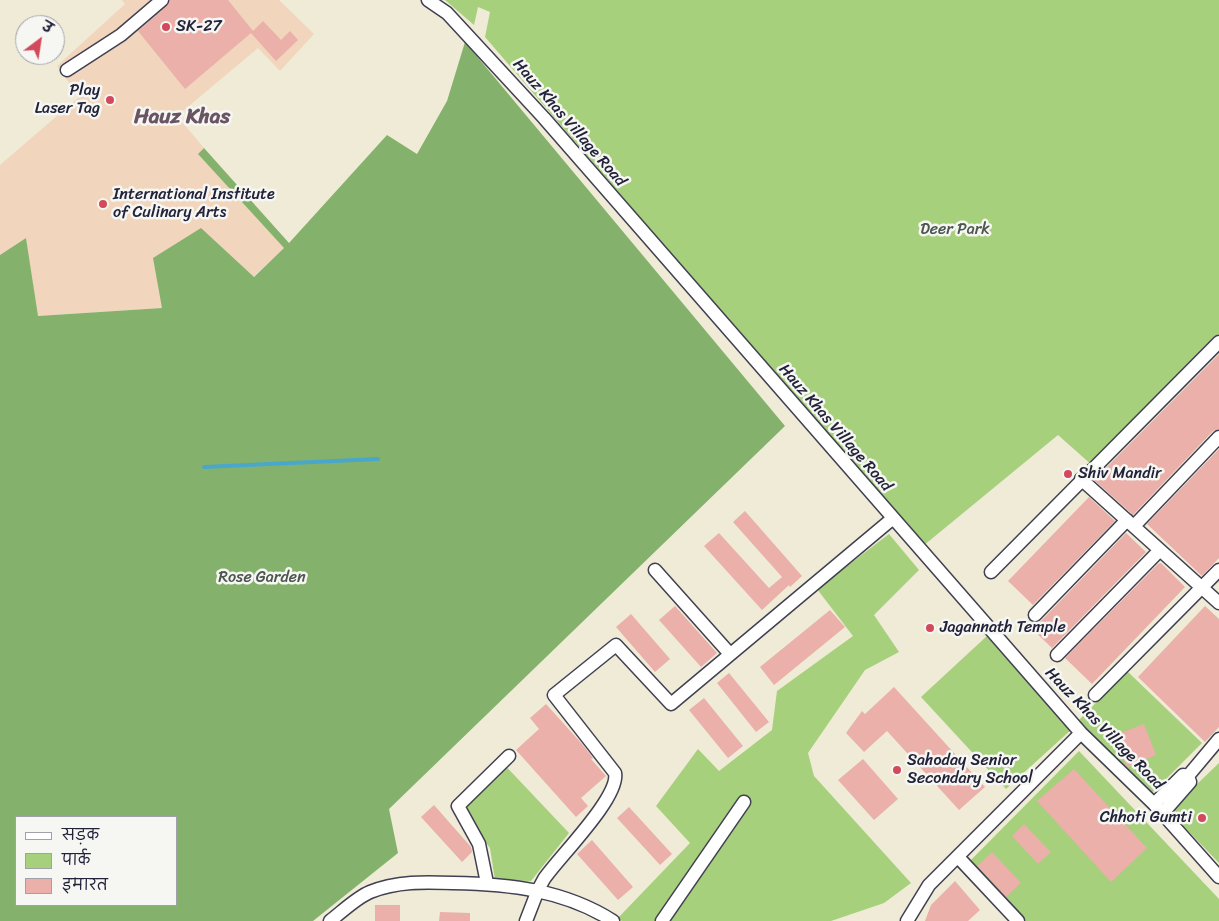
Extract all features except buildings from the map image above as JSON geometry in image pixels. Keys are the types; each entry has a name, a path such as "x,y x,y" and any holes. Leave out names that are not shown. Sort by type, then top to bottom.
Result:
{"street":[{"path":"67,70 121,35 162,0"},
{"name":"Hauz Khas Village Road","path":"428,0 447,13 544,118 892,519 1081,733 1158,809 1219,876"},
{"path":"991,572 1081,479 1219,342"},
{"path":"1035,615 1219,437"},
{"path":"1081,479 1219,603"},
{"path":"526,921 538,890 556,862 602,806 616,781 615,774 554,695 616,645 671,704 892,519"},
{"path":"1057,656 1160,550"},
{"path":"654,570 730,654"},
{"path":"1095,695 1219,570"},
{"path":"907,921 929,884 1081,733"},
{"path":"1158,809 1190,782 1188,776 1219,739"},
{"path":"487,883 479,844 458,806 509,756"},
{"path":"662,921 744,802"},
{"path":"958,857 1018,921"},
{"path":"330,921 370,893 393,885 428,882 487,883 538,890 576,901 613,921"}],"shaded area":[{"path":"122,0 279,0 314,34 280,71 258,48 177,116 204,148 199,154 284,248 253,277 163,308 37,316 26,238 0,255 0,165 79,97 57,66 65,65 65,59 125,4"}],"green space":[{"name":"Deer Park","path":"445,0 1219,0 1219,334 1093,466 1058,435 923,546 485,37 490,12 478,7 474,25"},
{"name":"Rose Garden","path":"465,42 785,426 389,809 398,853 313,921 0,921 0,255 26,238 38,316 162,308 153,258 201,228 254,277 284,248 198,154 204,148 289,243 387,135 417,154 447,101"},
{"path":"889,534 919,570 874,615 899,652 865,670 808,753 814,776 911,883 884,903 831,921 622,921 618,918 690,843 656,806 698,749 719,771 772,730 777,691 853,636 817,589"},
{"path":"988,635 1073,728 1006,789 921,697"},
{"path":"1127,671 1202,743 1152,793 1078,721"},
{"path":"1079,751 1219,899 1219,921 1026,921 967,864"},
{"path":"499,759 569,833 531,881 495,880 490,848 455,804"},
{"path":"1219,763 1219,863 1169,811"}],"waterway":[{"path":"204,467 378,459"}],"place":[{"name":"SK-27","path":"166,27"},
{"name":"Play Laser Tag","path":"110,100"},
{"name":"International Institute of Culinary Arts","path":"103,204"},
{"name":"Shiv Mandir","path":"1068,474"},
{"name":"Jagannath Temple","path":"930,628"},
{"name":"Sahoday Senior Secondary School","path":"897,770"},
{"name":"Chhoti Gumti","path":"1202,818"}],"district":[{"name":"Hauz Khas","path":"182,118"}]}
